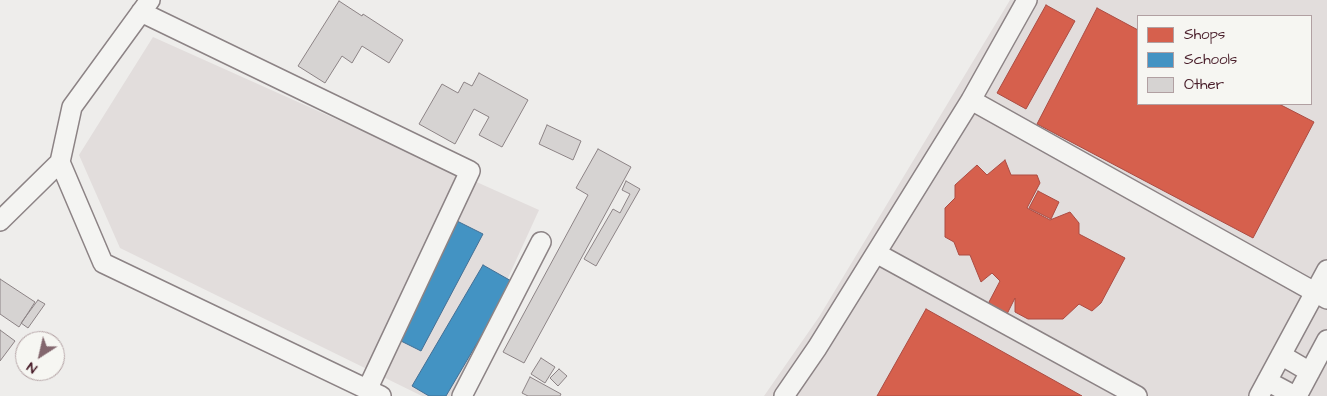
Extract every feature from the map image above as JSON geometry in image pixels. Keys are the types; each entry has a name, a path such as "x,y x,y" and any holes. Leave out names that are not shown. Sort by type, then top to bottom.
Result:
{"lane":[{"path":"784,396 817,348 970,100 1027,0"},
{"path":"0,222 60,162 72,107 146,6 470,171 374,393 103,263 60,162"},
{"path":"970,100 1321,295"},
{"path":"462,396 541,242"},
{"path":"876,253 1137,396"},
{"path":"1327,270 1321,295 1281,355 1263,388 1296,396 1327,340"},
{"path":"1281,355 1310,372"}],"shaded area":[{"path":"1010,0 1327,0 1327,396 764,396 819,317"},
{"path":"153,37 539,210 454,396 422,396 120,248 79,155"}],"building: Shops":[{"path":"1046,5 1075,21 1026,109 997,93"},
{"path":"1097,8 1137,29 1137,105 1281,105 1314,122 1253,238 1037,124"},
{"path":"1005,160 1011,175 1037,175 1040,183 1027,208 1050,220 1070,212 1079,223 1079,234 1125,258 1101,303 1092,311 1079,304 1063,319 1028,319 1015,312 1015,298 1007,314 999,313 989,302 1000,281 992,273 981,282 970,255 959,255 954,242 945,237 945,208 955,198 955,185 977,165 987,175"},
{"path":"1038,191 1059,202 1051,219 1029,208"},
{"path":"926,309 1082,396 877,396"}],"building: Schools":[{"path":"457,221 483,234 421,351 395,338"},
{"path":"483,265 513,282 446,396 429,396 412,386"}],"building: Other":[{"path":"339,1 403,40 389,63 362,46 352,63 342,56 325,83 298,66"},
{"path":"479,73 528,100 502,147 479,135 489,117 474,109 455,144 419,124 442,84 458,93 464,82 472,86"},
{"path":"547,125 581,141 573,160 539,144"},
{"path":"598,149 631,167 524,363 503,352 588,195 576,188"},
{"path":"626,181 640,189 596,266 584,259 613,209 620,213 630,194 622,190"},
{"path":"0,279 35,302 19,327 0,314"},
{"path":"38,300 45,304 28,328 21,323"},
{"path":"0,330 15,341 0,361"},
{"path":"541,358 555,367 545,383 531,374"},
{"path":"559,369 567,376 558,386 550,378"},
{"path":"530,377 561,394 560,396 528,396 522,393"}]}
